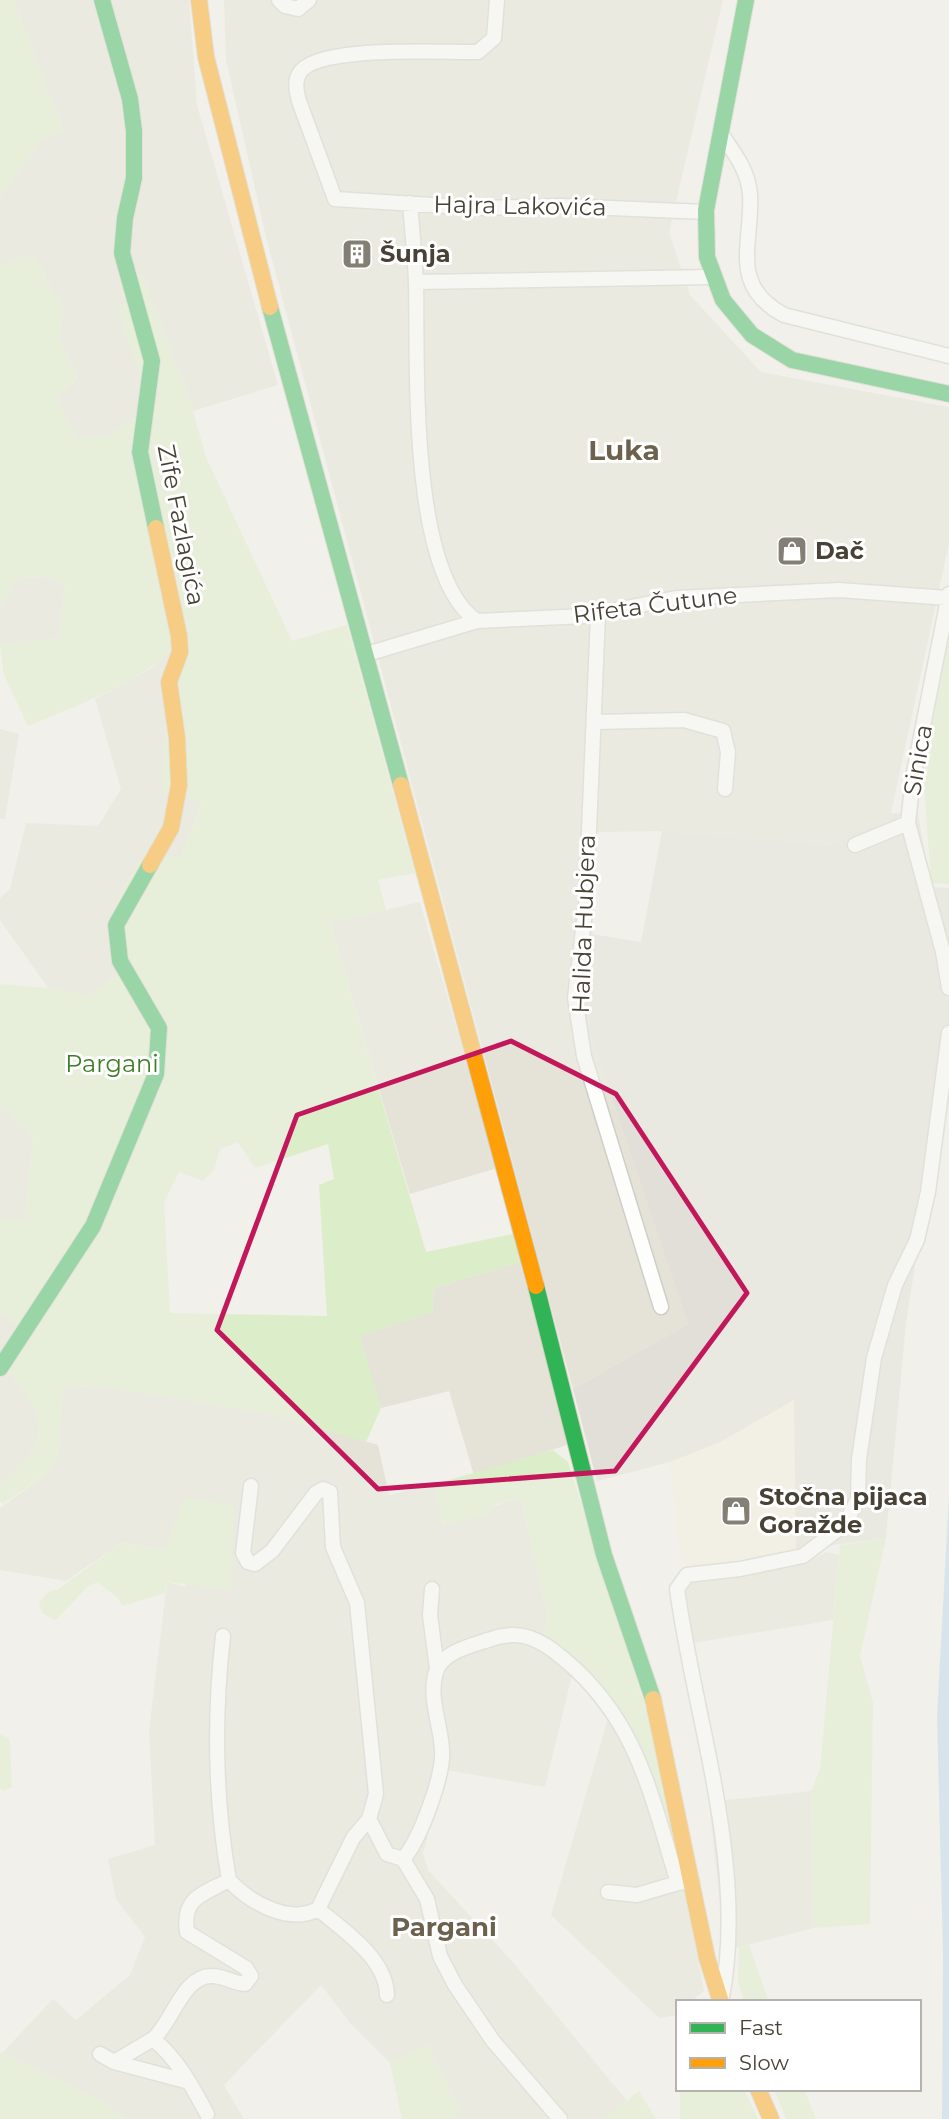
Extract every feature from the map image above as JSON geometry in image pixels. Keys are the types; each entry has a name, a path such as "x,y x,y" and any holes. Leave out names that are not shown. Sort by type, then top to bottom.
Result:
{"street":[{"name":"Zife Fazlagića","path":"0,1368 93,1226 156,1074 159,1028 120,961 117,925 171,828 179,785 177,738 169,682 180,652 179,636 140,452 152,360 122,253 125,218 134,178 134,131 130,99 102,0"},
{"path":"199,0 206,57 247,222 367,654 517,1213 604,1555 653,1700 685,1882"},
{"path":"279,0 285,6 298,9 309,0"},
{"name":"Hajra Lakovića","path":"497,0 494,38 478,52 335,55 308,64 299,72 296,86 299,101 335,199 411,204 706,212"},
{"path":"746,0 706,212 706,252 710,277 720,297 736,318 774,352 792,360 946,394"},
{"path":"722,135 746,172 750,193 744,258 757,294 769,307 784,315 949,356"},
{"path":"411,204 416,282 418,437 431,535 451,587 465,613 477,621"},
{"path":"416,282 710,277"},
{"name":"Rifeta Čutune","path":"367,654 477,621 597,614 676,598 839,590 948,596"},
{"name":"Sinica","path":"855,845 888,829 908,823 913,777 948,596"},
{"name":"Halida Hubjera","path":"597,614 595,722 586,903 575,998 584,1056 661,1307"},
{"path":"595,722 684,720 723,731 728,752 725,789"},
{"path":"908,823 943,952 949,988"},
{"path":"721,2000 730,1959 730,1918 704,1724 686,1647 677,1589 687,1575 740,1569 803,1556 845,1524 858,1499 859,1458 874,1358 895,1285 917,1240 928,1192 949,1032"},
{"path":"223,1636 217,1718 224,1848 229,1880 243,1894 289,1914 308,1914 318,1909 353,1838 369,1819 376,1794 357,1603 333,1547 330,1492 323,1489 316,1493 272,1551 255,1564 248,1562 243,1553 251,1486"},
{"path":"403,1859 412,1850 427,1813 443,1754 432,1689 436,1669 430,1615 432,1589"},
{"path":"436,1669 449,1655 468,1647 500,1636 524,1635 542,1640 598,1690 633,1745 685,1882 720,2000"},
{"path":"369,1819 387,1854 403,1859 427,1899 440,1956 455,1985 493,2041 560,2119"},
{"path":"114,2062 161,2032 185,1994 203,1977 212,1976 245,1984 250,1980 246,1968 187,1932 184,1914 189,1905 229,1880"},
{"path":"608,1892 637,1895 685,1882"},
{"path":"318,1909 361,1946 379,1968 386,1984 387,1995"},
{"path":"153,2039 164,2047 190,2082 207,2113"},
{"path":"100,2054 114,2062 190,2082"},
{"path":"759,2091 771,2119"}],"highlighted area":[{"path":"511,1041 616,1094 747,1293 615,1471 378,1489 217,1330 297,1115"}],"shaded area":[{"path":"13,0 189,0 197,105 278,385 193,411 142,274 152,406 107,437 76,437 56,397 77,379 58,338 63,310 33,254 0,266 0,197 41,140 63,130"},
{"path":"224,0 723,0 669,232 690,295 761,372 949,407 949,543 891,813 830,845 662,831 596,832 589,1032 688,1324 573,1389 266,237 226,60"},
{"path":"49,577 65,585 59,638 0,645 0,608 16,578"},
{"path":"172,650 202,802 181,858 118,975 88,996 48,988 0,920 0,898 10,889 26,823 98,826 121,789 95,699 150,669"},
{"path":"0,729 19,734 5,819 0,819"},
{"path":"891,813 918,814 931,887 949,888 949,1050 906,1323 886,1538 796,1550 794,1400 720,1442 670,1462 597,1481 573,1389 688,1324 589,1032 592,934 641,942 662,831 830,845"},
{"path":"420,902 497,1168 410,1194 330,923"},
{"path":"0,1105 33,1137 25,1220 0,1219"},
{"path":"520,1262 570,1444 474,1475 449,1391 381,1408 359,1336 432,1312 434,1288"},
{"path":"0,1312 19,1326 0,1357"},
{"path":"7,1369 30,1398 40,1421 37,1445 28,1460 0,1486 0,1375"},
{"path":"63,1386 109,1387 274,1415 378,1445 389,1495 435,1484 443,1525 514,1499 522,1503 548,1618 542,1647 572,1675 545,1787 446,1770 423,1853 428,1870 511,1960 627,2101 605,2119 449,2119 460,2113 427,2044 390,2063 350,2023 321,1985 224,2085 244,2119 125,2119 103,2102 2,2053 53,1999 76,2020 130,1975 145,1937 116,1899 108,1859 155,1845 149,1730 167,1582 187,1587 164,1550 122,1543 66,1581 0,1570 0,1508 49,1472 57,1457"},
{"name":"Stočna pijaca Goražde","path":"794,1400 796,1550 687,1568 681,1558 670,1462 720,1442"},
{"path":"826,1552 839,1555 833,1620 693,1643 685,1601 685,1589 689,1582 697,1577 781,1569 806,1563"},
{"path":"608,1718 641,1778 686,1898 704,1991 693,2000 676,2000 676,2014 659,2018 551,1915"},
{"path":"811,1791 814,1928 732,1949 724,1941 709,1802"}],"green space":[{"path":"0,0 13,0 63,130 41,140 0,197"},
{"path":"33,254 63,310 58,338 77,380 56,397 76,437 107,437 152,406 118,313 126,303 119,281 142,274 193,411 206,457 292,641 347,625 415,873 378,880 386,910 330,923 426,1252 513,1234 520,1262 434,1288 432,1312 360,1336 381,1408 366,1442 274,1415 109,1387 63,1386 57,1457 49,1472 3,1504 0,1501 0,1486 29,1455 39,1429 38,1417 32,1403 7,1369 19,1326 0,1312 0,1219 25,1219 33,1137 0,1105 0,984 48,988 88,996 118,975 110,924 121,891 146,852 181,858 202,803 162,790 172,651 121,685 28,726 4,675 0,645 59,638 65,585 49,577 16,578 0,608 0,266","holes":["238,1142 255,1168 328,1144 334,1179 319,1185 327,1316 170,1313 164,1202 179,1172 203,1181 214,1170 220,1149"]},
{"path":"949,633 949,884 931,883 922,757"},
{"path":"553,1450 568,1462 652,1729 686,1898 675,1891 646,1792 622,1741 586,1691 542,1647 548,1618 522,1503 514,1499 494,1505 488,1515 443,1525 435,1484"},
{"path":"185,1498 234,1505 230,1590 167,1582 165,1593 122,1606 118,1598 97,1582 86,1588 56,1620 43,1614 39,1603 48,1592 57,1590 122,1543 164,1550"},
{"path":"886,1538 860,1656 873,1703 870,1924 814,1928 811,1791 820,1769 840,1545"},
{"path":"0,1734 10,1740 12,1787 4,1791 0,1788"},
{"path":"749,1945 768,2000 743,2000 738,1981 739,1948"},
{"path":"427,2044 460,2113 449,2119 402,2119 390,2063"},
{"path":"0,2052 103,2102 125,2119 0,2119"},
{"path":"639,2091 656,2119 605,2119"},
{"path":"680,2091 745,2091 758,2119 680,2119"},
{"path":"775,2091 805,2091 816,2119 786,2119"}],"water":[{"path":"949,1495 949,2119 942,2119 943,1954 937,1716"}],"traffic: fast":[{"path":"102,0 130,99 134,131 134,178 125,218 122,253 152,361 140,452 156,528"},
{"path":"746,0 706,210 707,257 723,300 752,335 792,360 949,394"},
{"path":"270,307 401,785"},
{"path":"0,1368 93,1226 156,1074 159,1028 120,961 116,925 150,865"},
{"path":"536,1286 604,1555 653,1699"}],"traffic: slow":[{"path":"199,0 206,57 270,307"},
{"path":"150,865 171,828 179,785 177,738 169,682 180,652 179,636 156,528"},
{"path":"401,785 536,1286"},
{"path":"653,1699 707,1958 720,2000"},
{"path":"759,2091 771,2119"}],"place":[{"name":"Šunja","path":"357,254"},
{"name":"Dač","path":"792,551"},
{"name":"Stočna pijaca Goražde","path":"736,1511"}],"district":[{"name":"Luka","path":"624,450"},
{"name":"Pargani","path":"444,1927"}]}
